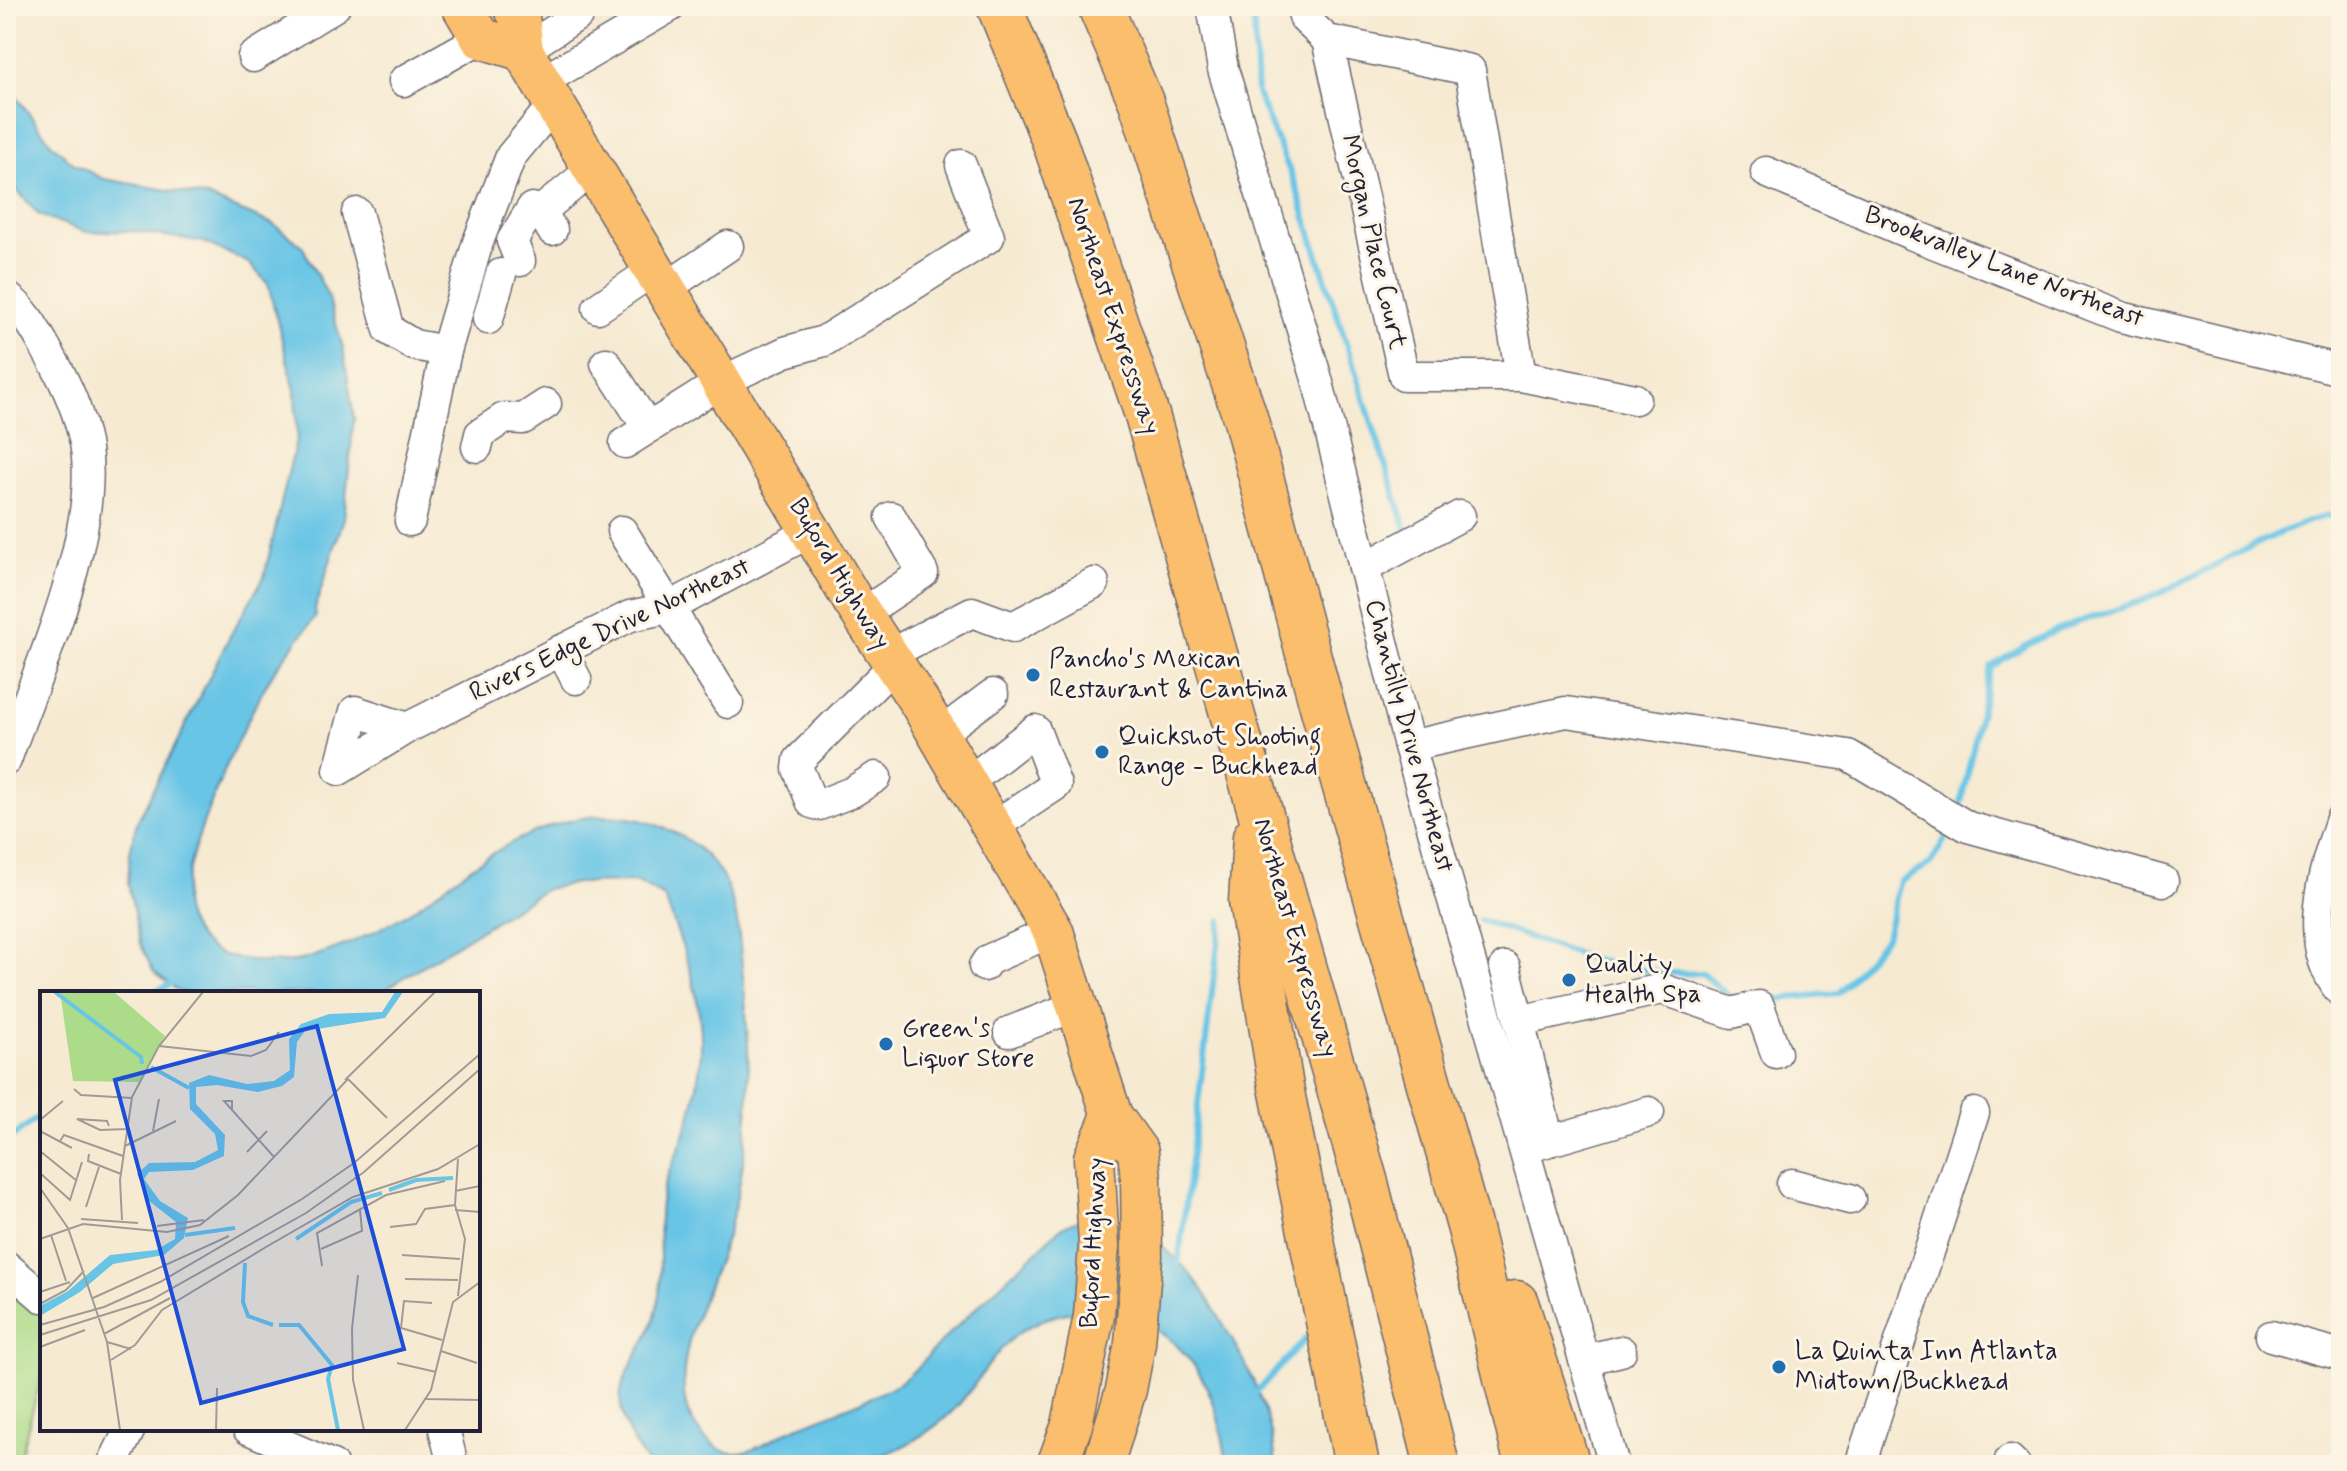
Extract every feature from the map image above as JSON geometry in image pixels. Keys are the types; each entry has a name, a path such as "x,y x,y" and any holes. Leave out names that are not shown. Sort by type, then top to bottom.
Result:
{"highway":[{"name":"Northeast Expressway","path":"999,6 1055,143 1152,430 1367,1187 1437,1465"},
{"path":"1100,6 1141,102 1245,417 1322,706 1448,1148 1527,1465"},
{"path":"1257,806 1251,901 1281,1087 1357,1465"},
{"path":"1448,1148 1514,1295 1568,1465"}],"main road":[{"name":"Buford Highway","path":"513,6 539,79 862,614 994,826 1053,931 1112,1116 1138,1152 1141,1178 1142,1256 1135,1343 1108,1450"},
{"path":"471,22 539,79"},
{"name":"Buford Highway","path":"1057,1465 1072,1425 1090,1343 1098,1280 1094,1158 1112,1116"}],"street":[{"path":"253,57 335,6"},
{"path":"539,79 671,6"},
{"name":"Chantilly Drive Northeast","path":"1212,6 1223,69 1317,379 1409,746 1484,1009 1514,1032 1584,1360 1614,1465"},
{"name":"Morgan Place Court","path":"1301,6 1305,19 1327,40 1404,376 1521,376 1635,399"},
{"path":"410,521 446,351 478,242 539,79 578,15"},
{"path":"404,81 471,22"},
{"path":"1327,40 1470,70 1521,376"},
{"path":"606,363 637,436 723,381 785,352 824,341 989,237 961,165"},
{"path":"488,319 511,268 512,241 532,208 546,220 594,168"},
{"name":"Brookvalley Lane Northeast","path":"1766,172 1913,235 2121,317 2341,370"},
{"path":"357,213 389,330 414,345 446,351"},
{"path":"598,308 728,246"},
{"path":"6,296 23,309 70,390 85,445 86,502 74,561 6,760"},
{"path":"477,447 480,434 504,418 523,419 546,404"},
{"path":"1364,568 1460,516"},
{"path":"862,614 923,573 891,517"},
{"path":"622,531 728,703"},
{"name":"Rivers Edge Drive Northeast","path":"407,728 630,616 668,608 812,531"},
{"path":"876,777 852,792 819,805 812,803 798,769 799,760 892,659 972,612 1013,627 1094,583"},
{"path":"561,650 576,679"},
{"path":"938,735 993,694"},
{"path":"1409,746 1566,712 1848,755 1968,827 2163,881"},
{"path":"967,783 1035,730 1056,785 994,826"},
{"path":"2341,819 2325,867 2317,920 2321,952 2333,983 2341,992"},
{"path":"984,966 988,960 1053,931"},
{"path":"1505,967 1514,1032"},
{"path":"1514,1032 1662,989 1732,1013 1759,1006 1776,1053"},
{"path":"1009,1032 1078,1005"},
{"path":"1484,1009 1514,1032"},
{"path":"1536,1145 1649,1112"},
{"path":"1860,1465 1974,1113"},
{"path":"1792,1184 1850,1199"},
{"path":"6,1266 40,1295"},
{"path":"2271,1336 2341,1355"},
{"path":"1584,1360 1621,1351"},
{"path":"112,1465 129,1431"},
{"path":"253,1431 332,1465"},
{"path":"444,1431 453,1465"}],"green space":[{"path":"6,1253 40,1286 40,1382 18,1465 6,1465"}],"water":[{"path":"6,68 11,89 51,143 74,164 104,179 207,197 273,224 302,246 328,296 343,348 354,418 344,518 315,608 316,616 262,692 232,753 202,826 185,889 185,910 191,927 202,941 223,955 241,959 272,963 302,960 393,922 488,856 547,827 588,817 608,817 629,818 668,830 702,852 723,878 733,902 738,928 745,999 749,1063 744,1158 725,1244 691,1333 684,1378 689,1415 707,1439 728,1452 747,1451 887,1390 916,1369 1065,1225 1086,1219 1104,1221 1137,1232 1176,1258 1199,1284 1229,1334 1260,1397 1276,1465 1227,1465 1212,1399 1186,1355 1167,1337 1144,1323 1095,1311 1069,1313 1043,1320 1019,1333 1002,1348 944,1419 916,1439 886,1454 804,1465 649,1465 627,1429 621,1408 622,1387 655,1316 660,1286 662,1195 694,1102 701,1030 690,972 664,897 637,882 576,883 546,889 382,991 180,991 153,971 140,943 128,883 130,852 137,822 230,636 264,577 297,436 295,391 268,284 249,263 204,242 132,231 86,232 39,215 6,178"}],"waterway":[{"path":"1253,6 1257,93 1295,184 1407,532"},
{"path":"1961,802 1991,667 2052,633 2160,593 2283,532 2328,515 2341,523"},
{"path":"1768,1000 1839,993 1886,937 1900,882 1931,863 1945,839"},
{"path":"1178,1265 1221,920"},
{"path":"1480,920 1616,965 1673,973 1702,973 1734,1000"},
{"path":"156,991 173,983"},
{"path":"6,1142 40,1116"},
{"path":"1252,1397 1306,1338"}],"place":[{"name":"Pancho's Mexican Restaurant & Cantina","path":"1033,675"},
{"name":"Quickshot Shooting Range - Buckhead","path":"1102,752"},
{"name":"Quality Health Spa","path":"1569,980"},
{"name":"Green's Liquor Store","path":"886,1044"},
{"name":"La Quinta Inn Atlanta Midtown/Buckhead","path":"1779,1367"}]}
